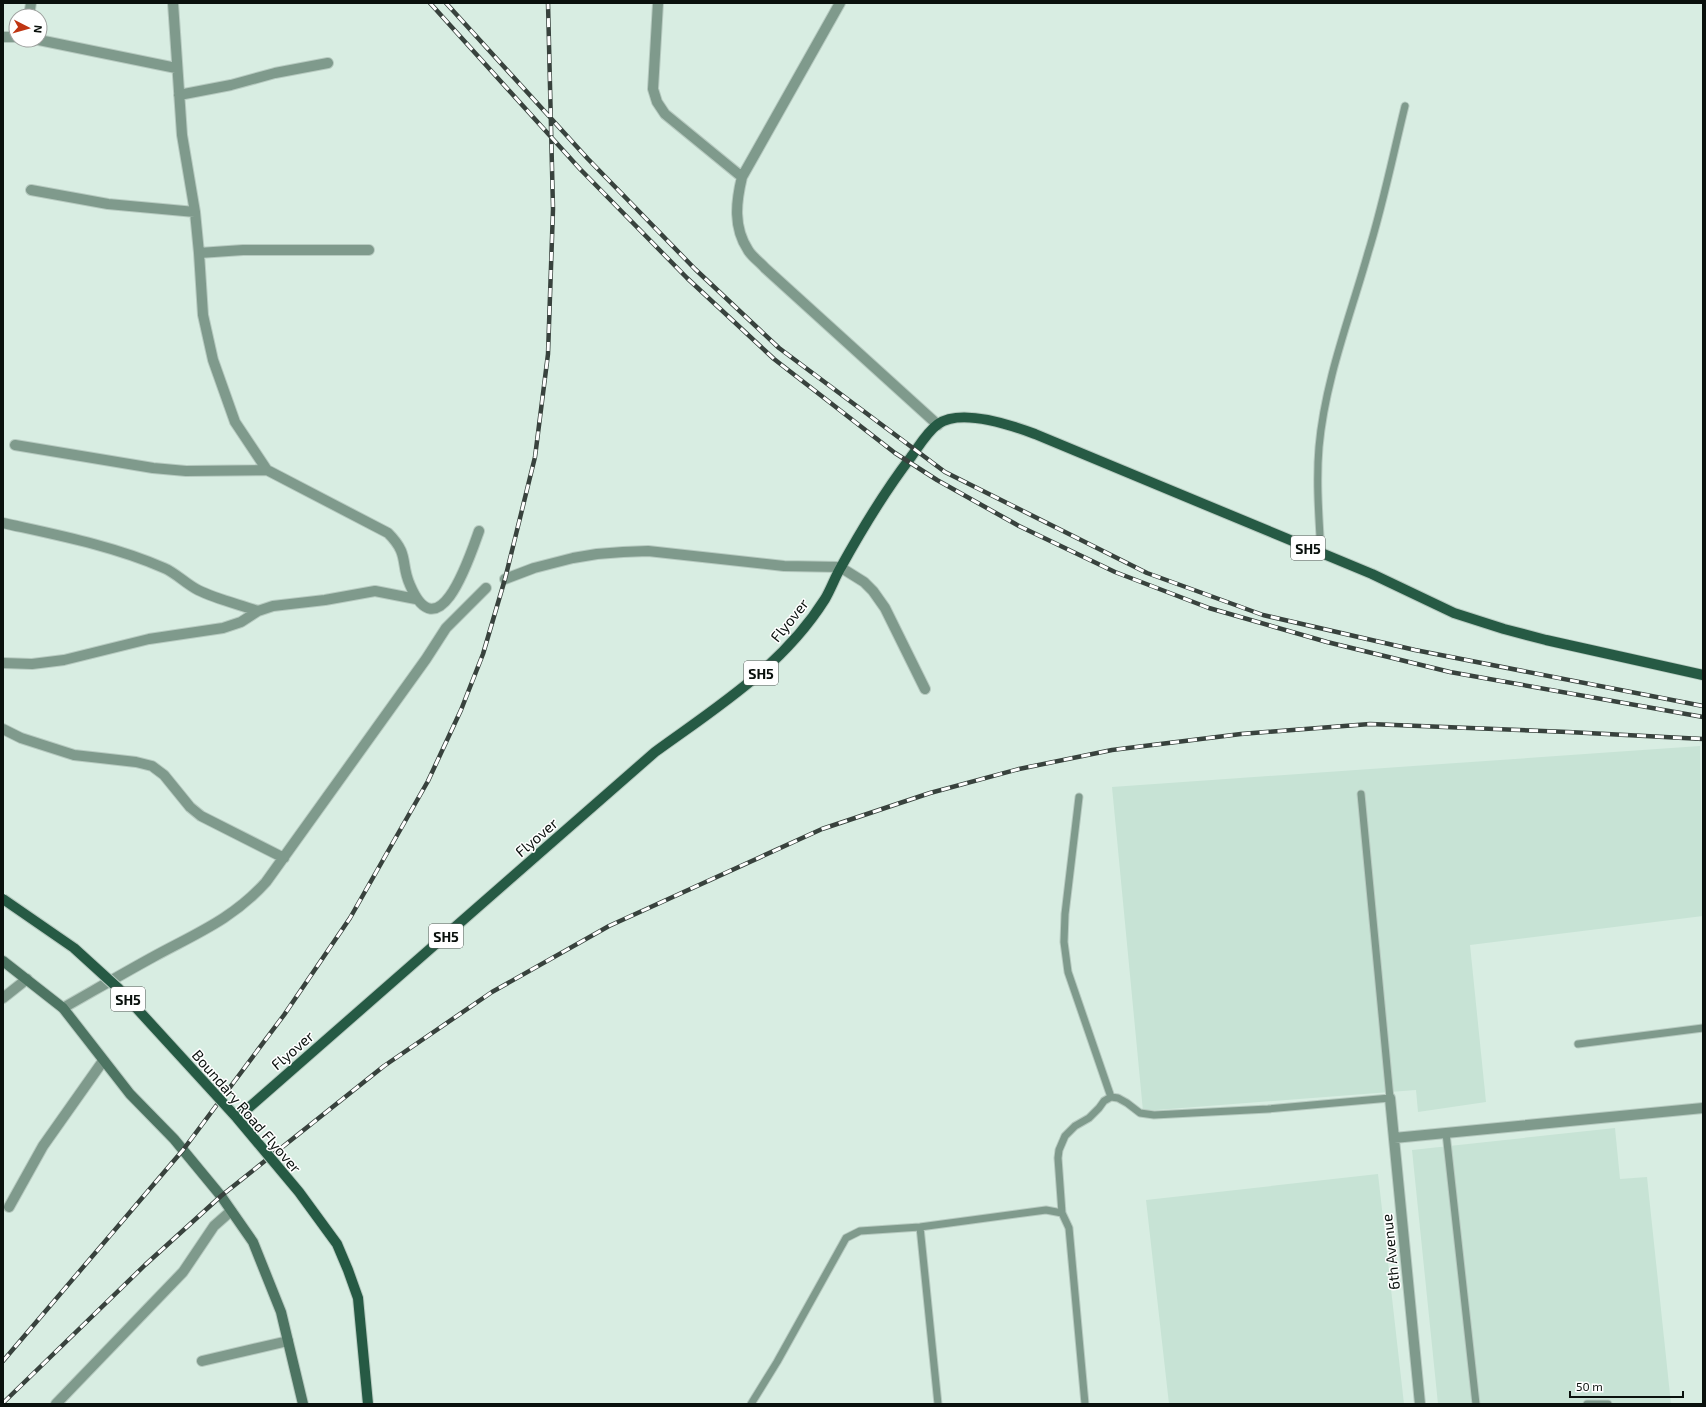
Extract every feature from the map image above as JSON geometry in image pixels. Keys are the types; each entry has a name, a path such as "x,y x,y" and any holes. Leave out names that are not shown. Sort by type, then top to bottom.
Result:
{"main road":[{"name":"SH5","path":"840,567 896,476 924,439 938,425 945,421 970,419 1017,427 1077,450 1372,574 1454,613 1476,621 1546,640 1703,675"},
{"name":"Flyover","path":"236,1118 655,752 720,705 770,665 799,635 825,598 840,567"},
{"name":"Boundary Road Flyover","path":"3,899 74,948 119,989 236,1118 299,1192 337,1244 358,1298 368,1404"}],"street":[{"path":"172,3 182,135 195,212 203,315 213,360 235,422 267,470"},
{"path":"658,3 653,89 657,102 665,114 742,177"},
{"path":"840,3 742,177 737,199 739,232 748,250 765,268 938,425"},
{"path":"48,42 176,68"},
{"path":"179,95 231,85 275,73 328,64"},
{"path":"31,190 108,204 195,212"},
{"path":"199,253 243,250 369,250"},
{"path":"16,445 154,468 186,471 267,470 388,533 396,542 403,554 409,584 416,598 424,606 430,609 437,608 447,601 463,575 479,531"},
{"path":"3,523 65,536 132,556 166,569 197,589 211,596 258,611"},
{"path":"505,579 534,568 573,558 597,554 648,551 784,566 840,567 864,582 874,591 885,608 925,689"},
{"path":"63,1008 225,919 252,898 284,858 426,659 446,628 486,588"},
{"path":"3,663 32,664 64,660 149,639 223,628 241,622 258,611 273,606 325,600 366,592 384,592 416,598"},
{"path":"3,729 35,742 74,755 136,762 152,766 164,775 190,807 201,816 284,858"},
{"path":"3,960 63,1008 130,1094 174,1139 231,1211 253,1242 281,1312 303,1404"},
{"path":"3,998 27,979"},
{"path":"9,1207 43,1146 103,1061"},
{"name":"6th Avenue","path":"1390,1098 1420,1404"},
{"path":"1394,1138 1703,1108"},
{"path":"56,1404 183,1272 214,1226 223,1216 231,1211"},
{"path":"202,1361 288,1341"}],"lane":[{"path":"1321,553 1318,480 1319,447 1323,419 1345,329 1376,225 1405,106"},
{"path":"1085,1404 1069,1228 1062,1212 1058,1162 1059,1150 1065,1136 1075,1126 1089,1118 1100,1108 1104,1101 1111,1097 1118,1098 1140,1113 1154,1115 1268,1109 1390,1098 1361,794"},
{"path":"1079,797 1065,914 1064,942 1068,972 1111,1097"},
{"path":"1578,1044 1703,1028"},
{"path":"1446,1133 1476,1404"},
{"path":"750,1404 777,1362 846,1238 860,1231 920,1227 1046,1210 1062,1212"},
{"path":"920,1227 938,1404"},
{"path":"1587,1404 1608,1404"}],"shaded area":[{"path":"1700,746 1703,916 1470,945 1486,1102 1418,1112 1416,1090 1143,1111 1112,787"},
{"path":"1615,1128 1620,1179 1647,1177 1671,1404 1438,1404 1412,1150"},
{"path":"1378,1174 1404,1404 1169,1404 1146,1200"}],"railway":[{"path":"430,3 580,169 687,278 774,359 895,453 937,480 1019,526 1115,572 1209,608 1327,642 1450,672 1703,717"},
{"path":"446,3 588,159 695,269 779,348 945,472 1147,573 1263,615 1415,650 1703,706"},
{"path":"3,1361 183,1150 284,1015 350,918 428,781 461,710 483,654 505,579 535,457 548,354 553,209 548,3"},
{"path":"3,1403 145,1265 221,1196 384,1066 492,992 609,926 822,829 930,793 1019,769 1112,750 1241,734 1370,724 1703,739"}]}
